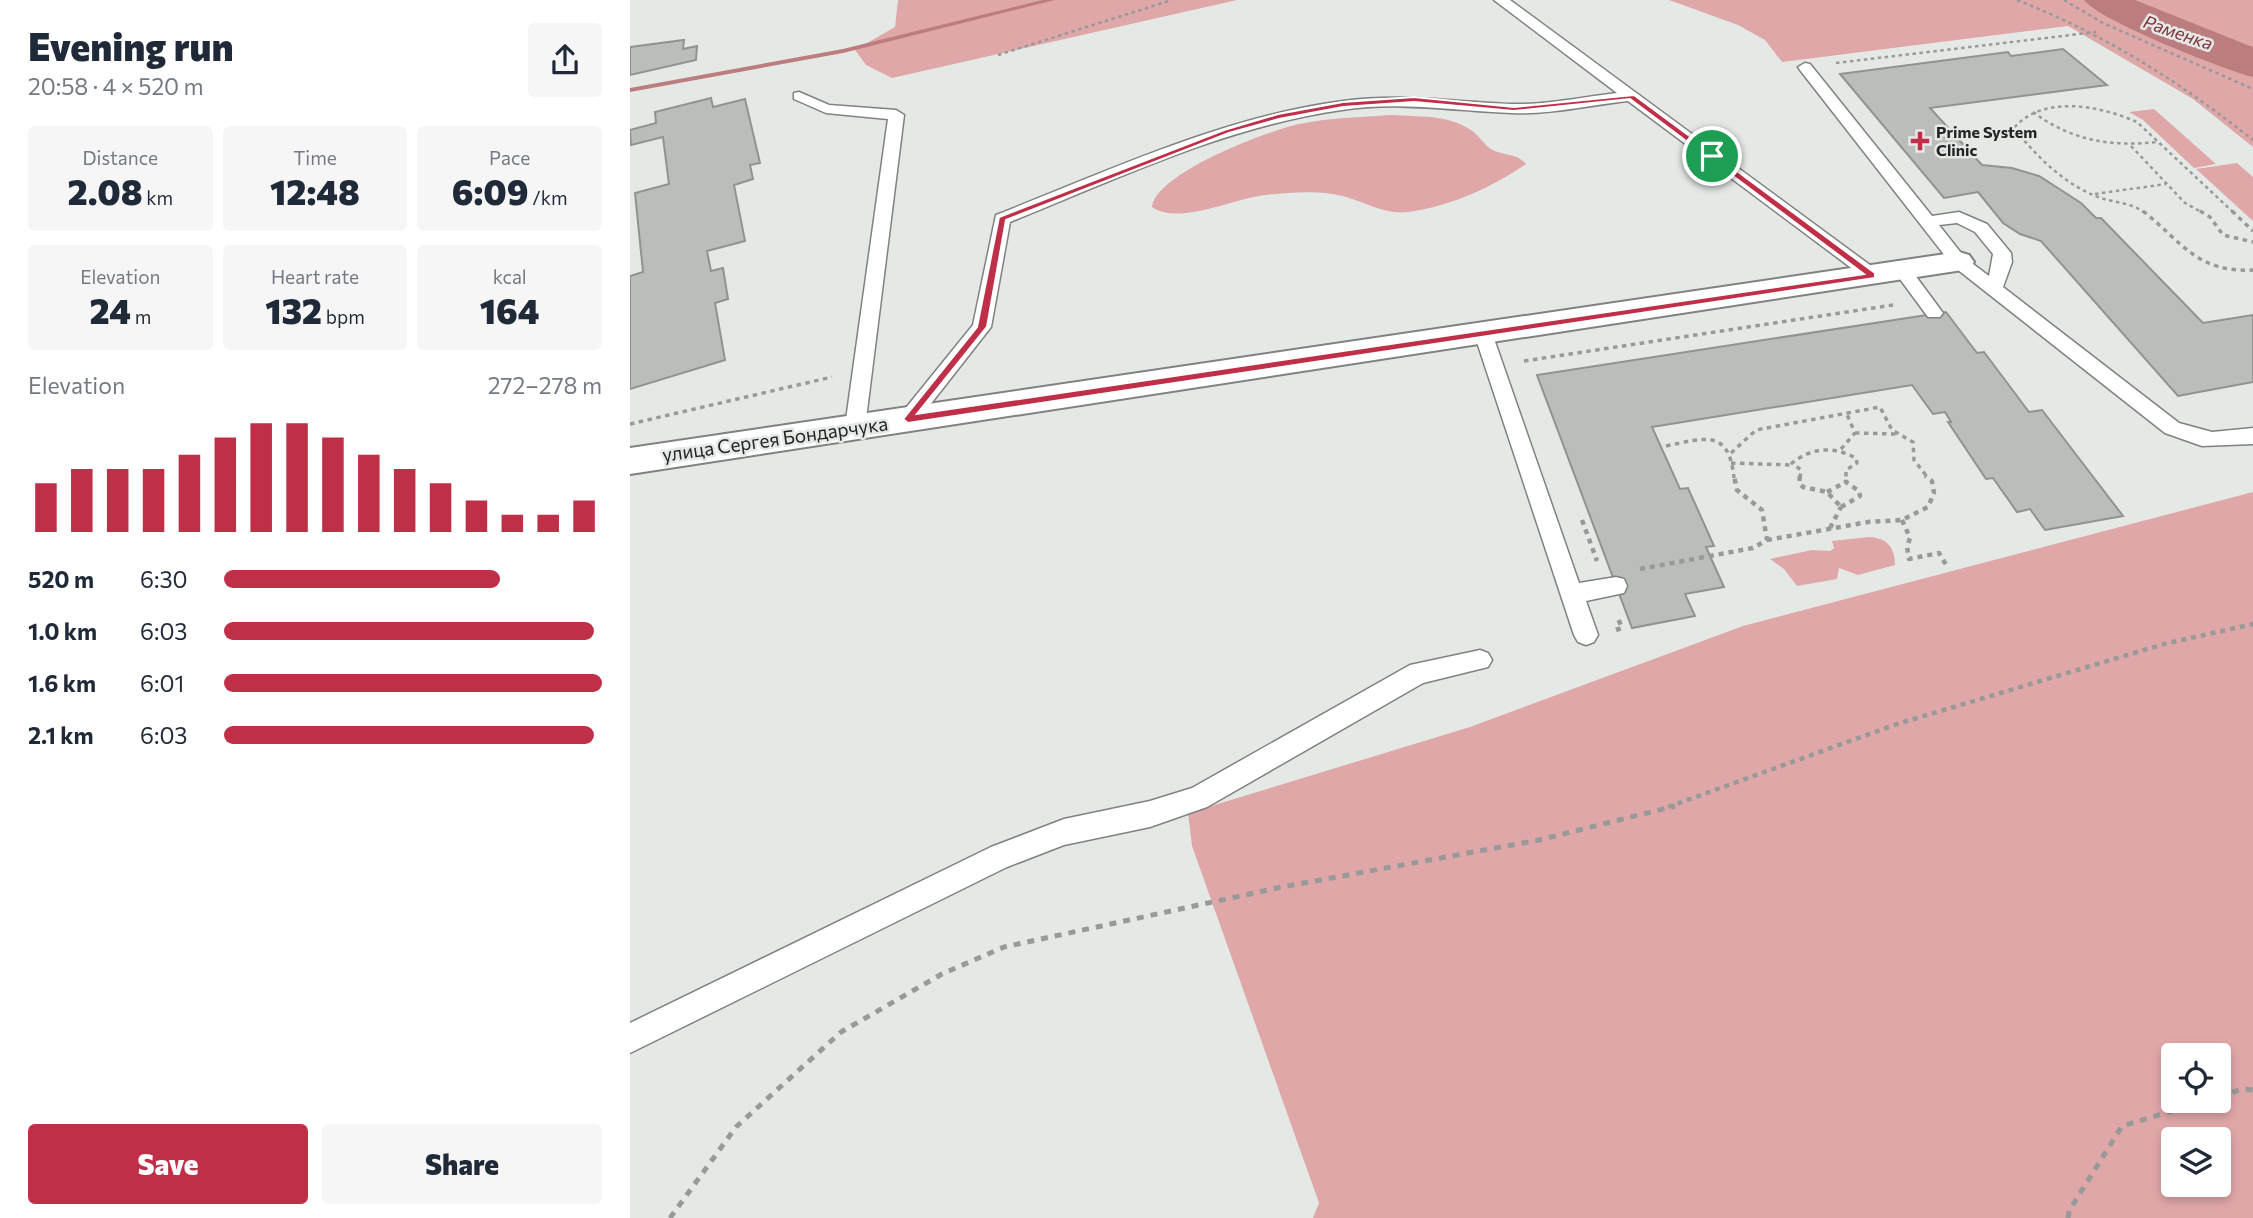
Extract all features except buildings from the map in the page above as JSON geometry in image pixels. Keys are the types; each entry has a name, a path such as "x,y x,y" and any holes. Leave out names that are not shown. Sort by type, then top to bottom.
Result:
{"street":[{"name":"улица Сергея Бондарчука","path":"630,461 1959,262"}],"lane":[{"path":"1501,0 1632,96 1888,273 1922,310"},
{"path":"1805,67 1959,262 2181,433 2190,438 2213,441 2253,436"},
{"path":"799,96 826,109 896,115 855,427"},
{"path":"908,419 982,327 1002,219 1147,161 1278,117 1343,105 1414,100 1514,109 1632,96"},
{"path":"1927,222 1959,218 1981,228 2002,253 2003,262 1993,289"},
{"path":"1888,273 1922,310"},
{"path":"1483,333 1586,635"},
{"path":"1572,594 1616,586"},
{"path":"630,1038 1000,856 1064,832 1150,814 1198,798 1418,673 1480,660"}],"path":[{"path":"998,55 1172,0"},
{"path":"2017,0 2096,32 2203,100 2253,140"},
{"path":"2064,0 2103,23 2253,89"},
{"path":"1805,67 2096,32"},
{"path":"2253,231 2137,122 2109,110 2081,107 2032,111 2018,118 2014,128 2066,179 2092,194 2140,209 2206,267 2221,272 2253,270"},
{"path":"2032,111 2067,136 2131,146 2158,142"},
{"path":"2131,146 2185,203 2210,217 2224,235 2253,242"},
{"path":"2092,194 2167,184"},
{"path":"1524,361 1922,310"},
{"path":"630,424 814,382 863,367"},
{"path":"1636,570 1753,548 1767,540 1830,528 1902,520 1928,508 1934,493 1933,481 1919,471 1911,457 1913,442 1892,430 1880,407 1756,430 1731,453"},
{"path":"1846,412 1855,433"},
{"path":"1855,433 1898,434"},
{"path":"1841,449 1855,433"},
{"path":"1666,446 1709,438 1725,446 1731,453 1737,490 1763,508 1768,519 1767,540"},
{"path":"1792,465 1802,454 1841,449 1856,458 1857,463 1846,470 1846,482"},
{"path":"1731,463 1792,465 1801,470 1799,483 1803,487 1827,492 1841,507"},
{"path":"1827,492 1846,482"},
{"path":"1830,528 1841,507 1860,496 1859,491 1846,482"},
{"path":"1902,520 1910,538 1907,547 1909,559 1939,553 1948,568"},
{"path":"670,1218 736,1128 841,1032 942,974 1004,947 1282,887 1539,840 1665,808 1897,724 2164,644 2253,624"},
{"path":"2231,1093 2253,1090"},
{"path":"2068,1218 2068,1211 2122,1126 2166,1113"}],"shaded area":[{"path":"898,0 1237,0 892,78 866,65 855,50 895,27"},
{"path":"1669,0 2253,0 2253,147 2193,99 2068,26 1782,62 1765,40 1738,25"},
{"path":"2154,109 2216,164 2194,168 2143,120 2129,112"},
{"path":"1391,115 1452,121 1471,130 1491,149 1518,158 1526,164 1470,195 1408,212 1384,210 1327,193 1306,192 1253,197 1177,214 1152,207 1158,194 1172,181 1239,144 1299,124"},
{"path":"2237,163 2253,177 2253,221 2196,169"},
{"path":"2253,492 2253,1218 1313,1218 1319,1203 1192,846 1188,813 1470,727 1743,626"},
{"path":"1869,537 1881,539 1892,548 1895,565 1858,575 1839,568 1837,579 1797,586 1784,569 1770,559 1812,550 1830,551 1834,548 1832,541"}],"waterway":[{"path":"630,90 843,51 1051,0"},
{"name":"Раменка","path":"2104,0 2140,18 2253,64"}],"place":[{"name":"Prime System Clinic","path":"1920,141"}],"route":[{"path":"1632,96 1712,156 1872,275 908,419 982,327 1002,219 1227,131 1278,117 1343,105 1414,100 1514,109 1632,96"}]}
